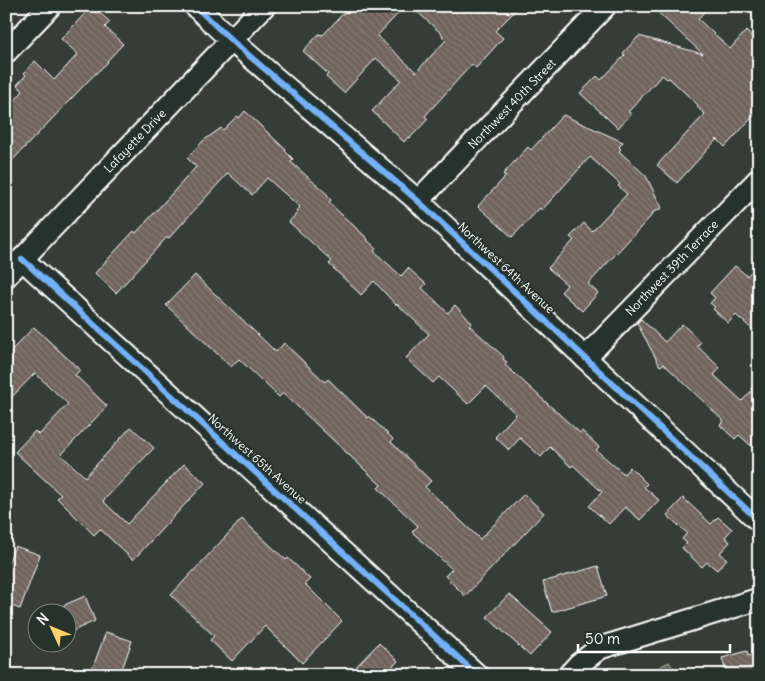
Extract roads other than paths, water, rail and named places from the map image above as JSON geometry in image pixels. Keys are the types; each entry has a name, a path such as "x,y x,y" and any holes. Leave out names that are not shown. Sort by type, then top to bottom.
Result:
{"street":[{"path":"6,52 50,6"},
{"name":"Northwest 64th Avenue","path":"195,6 231,40 418,201 759,521"},
{"name":"Lafayette Drive","path":"6,276 264,6"},
{"name":"Northwest 40th Street","path":"418,201 605,6"},
{"name":"Northwest 39th Terrace","path":"585,358 759,179"},
{"name":"Northwest 65th Avenue","path":"22,259 477,675"},
{"path":"569,675 579,664 600,648 759,600"}]}
